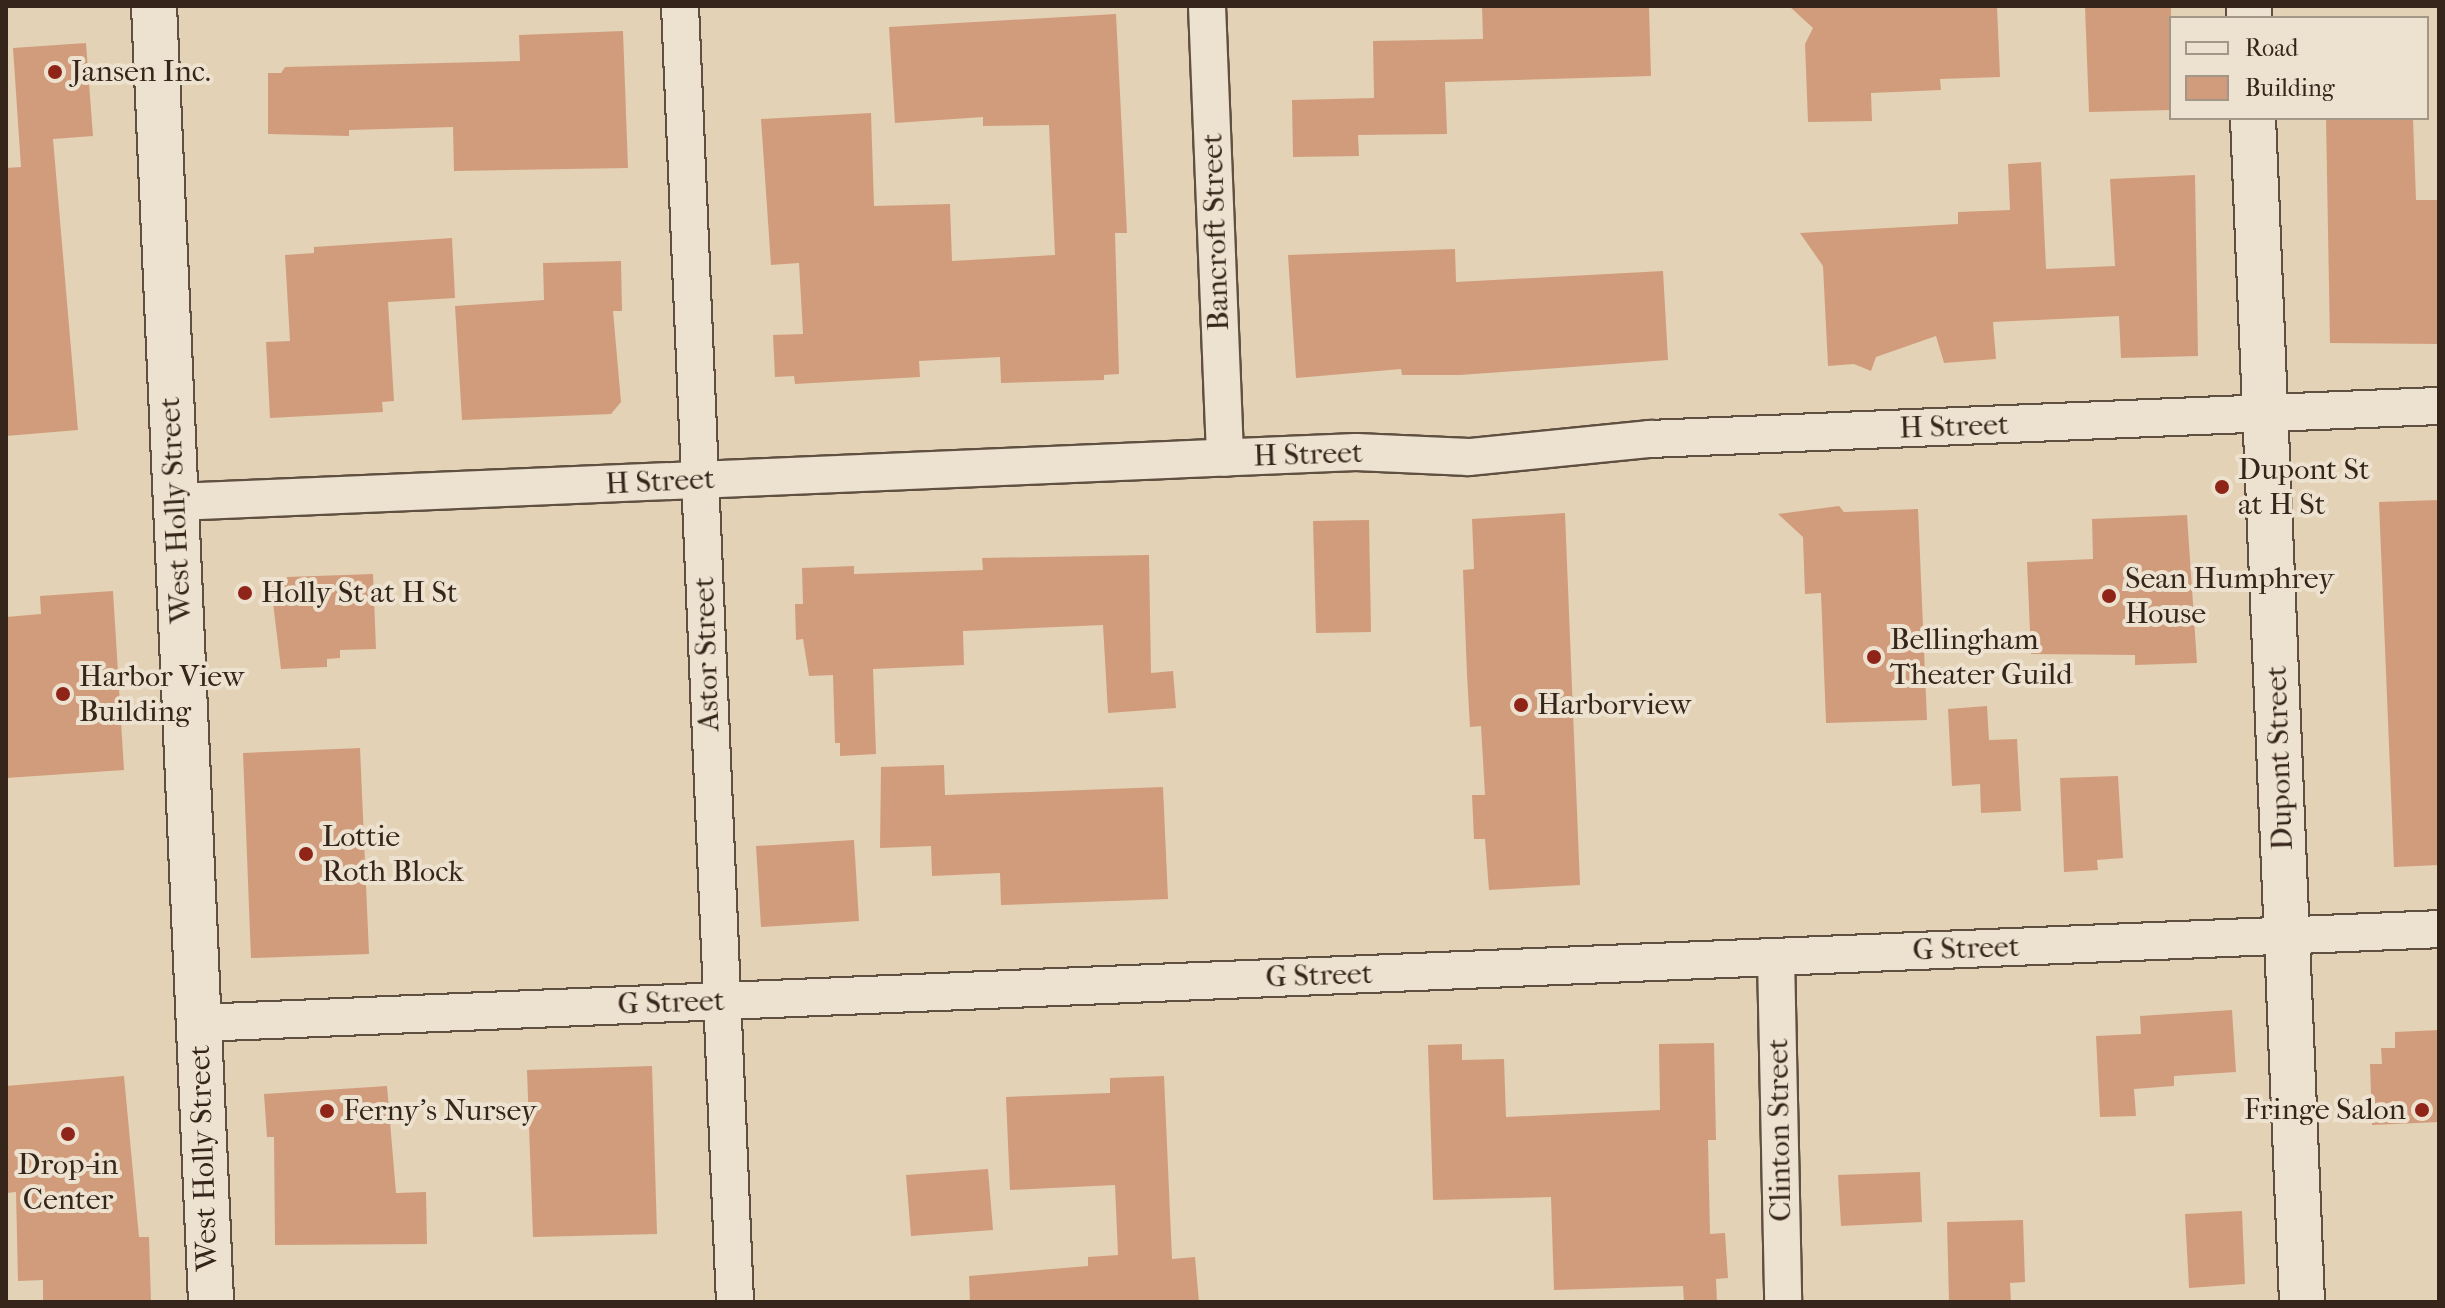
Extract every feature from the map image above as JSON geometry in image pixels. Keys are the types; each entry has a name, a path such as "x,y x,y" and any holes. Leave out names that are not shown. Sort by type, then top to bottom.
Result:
{"main road":[{"name":"West Holly Street","path":"154,6 211,1302"},
{"name":"Dupont Street","path":"2253,120 2302,1302"}],"street":[{"name":"Astor Street","path":"680,6 735,1302"},
{"name":"Bancroft Street","path":"1207,6 1225,458"},
{"name":"H Street","path":"176,502 1356,452 1469,457 1650,439 2439,406"},
{"name":"G Street","path":"199,1023 2439,929"},
{"name":"Clinton Street","path":"1776,957 1783,1302"}],"building":[{"path":"1482,6 1649,6 1651,76 1445,82 1447,134 1358,135 1359,156 1293,157 1292,100 1374,98 1373,41 1483,39"},
{"path":"1789,6 1997,6 2000,77 1940,79 1941,90 1871,93 1872,121 1808,122 1805,44 1813,28"},
{"path":"2085,6 2171,6 2169,110 2089,112"},
{"path":"1116,14 1127,233 1115,233 1119,374 1104,375 1104,380 1001,383 1000,357 919,361 920,377 795,384 794,376 775,377 773,335 803,334 799,263 771,265 761,119 871,113 874,206 950,204 952,261 1055,255 1049,125 983,126 983,117 895,123 889,27"},
{"path":"623,31 628,168 454,171 453,127 349,130 349,136 268,134 268,73 281,73 285,67 520,61 519,35"},
{"path":"86,43 93,136 53,139 78,430 6,436 6,168 21,167 13,48"},
{"path":"2326,120 2413,120 2416,200 2439,200 2439,344 2330,343"},
{"path":"2041,162 2046,269 2115,266 2110,179 2195,175 2198,356 2121,358 2119,316 1993,322 1996,359 1944,363 1936,336 1876,357 1871,371 1854,364 1828,366 1823,266 1800,233 1958,224 1958,212 2010,210 2008,164"},
{"path":"452,238 455,298 388,302 394,401 382,402 383,412 270,418 266,342 290,341 285,255 314,253 314,247"},
{"path":"1455,249 1456,282 1663,271 1668,360 1460,375 1402,375 1401,369 1296,378 1288,255"},
{"path":"621,261 622,311 613,311 621,402 611,414 462,420 455,306 544,300 543,263"},
{"path":"2439,500 2439,865 2394,867 2379,502"},
{"name":"Bellingham Theater Guild","path":"1839,506 1844,512 1918,509 1927,720 1826,723 1821,593 1805,594 1803,537 1778,514"},
{"name":"Harborview","path":"1565,513 1580,885 1489,890 1485,839 1474,839 1472,795 1485,795 1481,726 1470,727 1467,675 1463,570 1474,569 1472,519"},
{"name":"Sean Humphrey House","path":"2187,515 2197,663 2135,665 2135,655 2031,654 2027,562 2093,559 2092,519"},
{"path":"1369,520 1371,632 1316,633 1313,521"},
{"path":"1149,555 1151,673 1173,671 1176,708 1108,713 1103,625 963,631 964,665 873,669 876,754 840,756 840,743 835,743 833,675 809,676 803,639 796,640 795,604 803,604 802,568 854,566 854,574 983,570 982,558"},
{"path":"373,574 376,649 340,650 340,658 327,659 327,667 281,669 271,586 287,585 287,577"},
{"name":"Harbor View Building","path":"113,591 124,770 6,778 6,617 41,614 40,596"},
{"path":"1987,706 1989,740 2017,739 2021,811 1981,813 1980,784 1952,786 1948,709"},
{"name":"Lottie Roth Block","path":"360,748 369,954 251,958 243,753"},
{"path":"944,765 945,795 1163,787 1168,899 1001,905 1000,873 932,876 931,846 880,848 881,767"},
{"path":"2118,776 2123,858 2097,860 2098,870 2064,872 2060,778"},
{"path":"854,840 859,921 761,927 756,846"},
{"path":"2232,1010 2236,1072 2174,1076 2174,1086 2134,1089 2136,1116 2100,1117 2096,1036 2141,1034 2140,1016"},
{"path":"2439,1030 2439,1122 2372,1125 2370,1064 2382,1064 2381,1048 2395,1048 2395,1032"},
{"path":"1714,1043 1716,1140 1708,1140 1710,1234 1725,1233 1728,1278 1716,1279 1717,1302 1684,1302 1683,1286 1554,1290 1551,1197 1433,1200 1428,1045 1462,1044 1462,1060 1504,1059 1506,1117 1660,1110 1659,1044"},
{"path":"652,1066 657,1234 533,1237 527,1070"},
{"path":"124,1076 139,1237 149,1237 151,1302 43,1302 43,1280 18,1281 16,1192 6,1193 6,1086"},
{"path":"1164,1076 1172,1259 1195,1257 1199,1302 970,1302 969,1276 1088,1266 1088,1257 1118,1255 1115,1185 1010,1190 1006,1097 1110,1093 1110,1078"},
{"path":"387,1086 396,1193 426,1192 427,1244 275,1245 274,1137 267,1137 264,1094"},
{"path":"988,1169 993,1230 911,1236 906,1175"},
{"path":"1920,1172 1922,1222 1841,1226 1838,1175"},
{"path":"2242,1211 2245,1284 2189,1288 2185,1214"},
{"path":"2023,1220 2025,1282 2010,1283 2011,1302 1949,1302 1947,1222"}],"place":[{"name":"Jansen Inc.","path":"55,72"},
{"name":"Dupont St at H St","path":"2222,487"},
{"name":"Holly St at H St","path":"245,593"},
{"name":"Sean Humphrey House","path":"2109,596"},
{"name":"Bellingham Theater Guild","path":"1874,657"},
{"name":"Harbor View Building","path":"63,694"},
{"name":"Harborview","path":"1521,705"},
{"name":"Lottie Roth Block","path":"306,854"},
{"name":"Fringe Salon","path":"2422,1110"},
{"name":"Ferny's Nursey","path":"327,1111"},
{"name":"Drop-in Center","path":"68,1134"}]}
